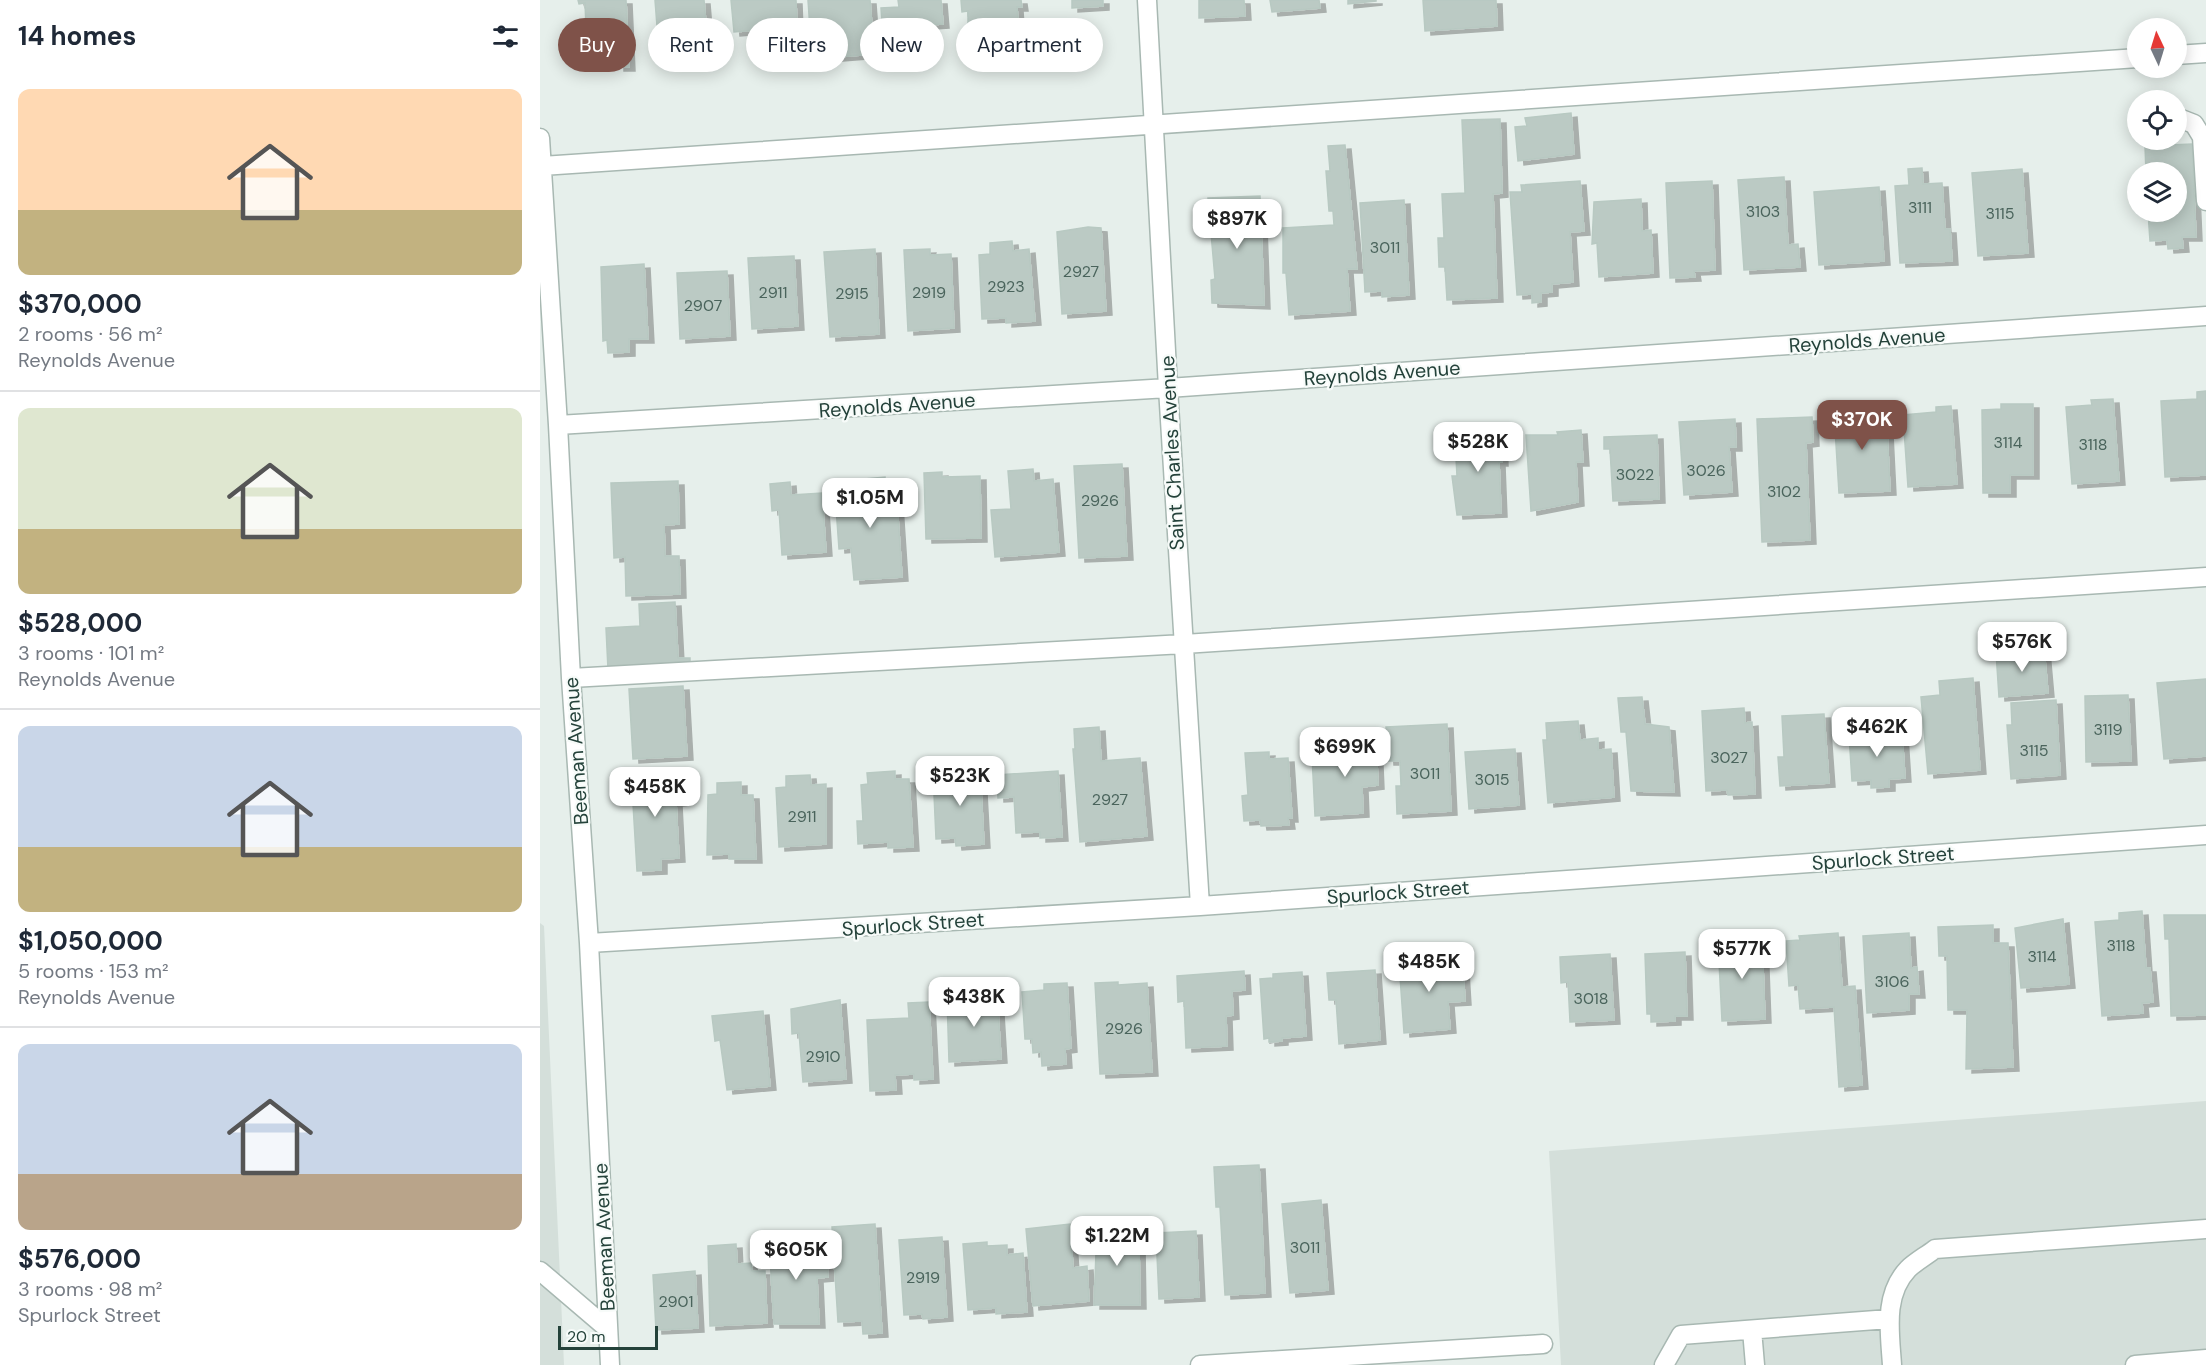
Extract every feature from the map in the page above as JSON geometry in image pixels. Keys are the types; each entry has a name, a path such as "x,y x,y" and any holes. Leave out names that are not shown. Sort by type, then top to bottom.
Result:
{"street":[{"name":"Saint Charles Avenue","path":"1147,0 1200,906"},
{"path":"2187,54 2206,53"},
{"path":"542,166 2127,59"},
{"path":"2187,121 2194,124 2202,137 2206,201"},
{"name":"Beeman Avenue","path":"540,138 548,407 558,425 571,678 589,944 610,1365"},
{"name":"Reynolds Avenue","path":"558,425 1168,388 2206,316"},
{"path":"571,678 1184,644 2206,578"},
{"name":"Spurlock Street","path":"589,944 1200,906 2206,836"},
{"path":"1892,1365 1889,1319 1893,1295 1907,1270 1935,1250 2206,1228"},
{"path":"540,1271 608,1329"},
{"path":"1664,1365 1681,1335 1889,1319"},
{"path":"1752,1330 1755,1365"},
{"path":"1200,1365 1543,1344"},
{"path":"2135,1365 2206,1359"}],"shaded area":[{"path":"540,923 544,926 564,1365 540,1365"},
{"path":"2206,1101 2206,1365 1561,1365 1549,1151"}],"building":[{"path":"578,0 626,0 627,18 586,18 585,3 579,4"},
{"path":"655,0 704,0 706,18 656,18"},
{"path":"731,0 796,0 797,18 746,18 746,31 734,32"},
{"path":"808,0 870,0 871,18 860,18 860,55 848,56 848,18 809,18"},
{"path":"898,0 941,0 942,18 882,18 881,8 899,7"},
{"path":"961,0 1021,0 1022,7 1017,7 1018,18 968,18 968,11 962,12"},
{"path":"1072,0 1103,0 1103,6 1072,8"},
{"path":"1199,0 1244,0 1245,16 1199,18"},
{"path":"1270,0 1319,0 1320,8 1272,12"},
{"path":"1348,0 1376,0 1376,1 1348,4"},
{"path":"1423,0 1496,0 1497,26 1425,31"},
{"path":"1571,113 1574,154 1518,161 1515,127 1527,126 1525,118"},
{"path":"1500,119 1502,193 1493,194 1497,298 1447,300 1445,267 1439,267 1438,238 1444,238 1442,194 1465,193 1462,120"},
{"path":"2187,144 2192,144 2196,237 2182,237 2183,248 2168,249 2167,240 2150,241 2149,222 2187,222 2187,162 2146,162 2145,150 2187,150"},
{"path":"1345,145 1357,269 1347,269 1350,311 1289,315 1286,273 1283,273 1283,228 1334,225 1333,211 1329,211 1326,171 1330,171 1328,146"},
{"path":"1922,168 1923,184 1942,183 1945,229 1950,229 1952,261 1900,263 1895,186 1909,185 1908,169"},
{"path":"2022,169 2028,253 1978,256 1972,173"},
{"path":"1784,177 1788,245 1798,244 1800,267 1744,270 1738,180"},
{"path":"1580,181 1584,231 1570,232 1573,282 1552,284 1552,292 1541,293 1541,302 1532,303 1532,294 1517,295 1510,192 1522,192 1521,185"},
{"path":"1712,181 1715,270 1694,271 1695,277 1670,278 1666,183"},
{"path":"1879,187 1884,261 1819,265 1814,192"},
{"path":"1260,196 1264,305 1212,303 1211,280 1215,279 1208,198"},
{"path":"1641,199 1642,231 1651,230 1653,273 1599,277 1597,243 1592,244 1594,202"},
{"path":"1404,200 1409,295 1382,297 1382,291 1365,292 1360,203"},
{"path":"1088,227 1101,228 1106,311 1062,314 1057,232"},
{"path":"1012,241 1013,251 1029,249 1035,321 1006,323 1006,318 982,319 979,255 990,254 990,243"},
{"path":"875,249 879,334 830,337 824,252"},
{"path":"930,249 930,255 951,254 954,328 908,331 904,250"},
{"path":"794,256 798,326 752,329 748,258"},
{"path":"644,264 648,339 629,339 629,352 608,353 607,340 603,341 601,267"},
{"path":"727,271 730,336 680,339 677,273"},
{"path":"2206,391 2206,475 2165,477 2161,401 2197,399 2197,392"},
{"path":"2113,399 2119,481 2072,484 2066,407 2092,405 2091,400"},
{"path":"2001,404 2033,404 2033,475 2010,475 2010,493 1983,493 1982,410 2001,409"},
{"path":"1951,406 1957,484 1908,487 1903,415 1936,412 1936,407"},
{"path":"1886,410 1890,491 1839,493 1834,412"},
{"path":"1812,417 1813,442 1806,443 1810,540 1762,542 1757,419"},
{"path":"1735,419 1736,447 1729,447 1732,492 1684,495 1679,422"},
{"path":"1501,430 1502,462 1499,462 1501,513 1457,515 1452,476 1457,476 1455,440 1467,439 1467,432"},
{"path":"1581,430 1583,462 1576,462 1578,502 1531,511 1526,435 1558,435 1557,432"},
{"path":"1657,435 1659,499 1613,501 1610,449 1604,449 1604,437"},
{"path":"1122,464 1127,556 1079,558 1074,466"},
{"path":"1033,469 1034,481 1053,479 1059,552 995,557 991,510 1011,509 1008,471"},
{"path":"942,472 942,477 980,476 981,538 926,539 924,473"},
{"path":"885,477 885,488 896,487 902,577 854,580 851,548 839,549 835,493 855,491 854,480"},
{"path":"678,481 679,524 664,525 665,556 679,556 680,594 626,596 625,557 614,558 611,483"},
{"path":"790,482 791,495 822,493 826,552 782,555 779,510 772,511 770,484"},
{"path":"675,602 678,658 690,658 690,666 608,669 606,628 640,626 639,604"},
{"path":"2044,648 2048,693 1999,697 1996,652"},
{"path":"1973,678 1980,770 1928,774 1921,697 1940,695 1939,681"},
{"path":"2206,679 2206,756 2164,759 2157,683"},
{"path":"683,686 687,756 633,759 629,689"},
{"path":"2128,695 2131,761 2086,762 2085,696"},
{"path":"1642,697 1645,724 1669,727 1674,792 1631,791 1626,732 1621,732 1618,698"},
{"path":"2056,700 2060,775 2011,779 2007,725 2012,725 2011,703"},
{"path":"1744,708 1745,723 1752,722 1755,794 1728,795 1727,790 1706,791 1702,711"},
{"path":"1824,714 1829,783 1780,786 1778,757 1784,757 1782,716"},
{"path":"1578,721 1580,740 1598,738 1598,750 1611,749 1614,797 1548,803 1543,740 1547,740 1546,723"},
{"path":"1447,724 1451,811 1397,814 1396,786 1401,786 1400,761 1388,761 1386,727"},
{"path":"1099,727 1101,761 1140,758 1147,836 1080,842 1073,749 1075,749 1074,729"},
{"path":"1376,728 1378,755 1365,755 1366,762 1377,762 1378,785 1362,787 1363,813 1315,816 1312,755 1362,753 1361,729"},
{"path":"1902,733 1905,778 1889,779 1889,787 1871,788 1871,780 1852,781 1849,735"},
{"path":"1515,749 1519,805 1469,809 1465,752"},
{"path":"1269,752 1269,759 1288,758 1292,818 1288,818 1289,825 1261,826 1260,820 1244,821 1242,796 1248,795 1245,753"},
{"path":"972,764 972,772 980,771 984,844 956,846 955,838 936,839 934,794 939,794 938,779 948,778 947,766"},
{"path":"895,771 895,779 909,779 913,847 888,848 888,842 858,844 857,821 863,821 861,785 868,784 867,773"},
{"path":"1058,771 1062,837 1040,838 1040,832 1016,833 1014,797 998,798 997,775"},
{"path":"682,774 683,801 676,802 679,858 661,859 661,870 637,871 633,804 628,804 627,777"},
{"path":"810,775 811,785 826,784 826,844 779,847 776,788 786,787 786,776"},
{"path":"741,782 741,795 753,795 756,859 729,859 729,854 707,855 708,795 717,794 717,783"},
{"path":"2142,911 2146,968 2150,968 2153,1002 2142,1003 2143,1013 2102,1016 2095,922 2119,920 2119,913"},
{"path":"2164,915 2206,915 2206,1015 2171,1016 2169,939 2165,939"},
{"path":"2063,919 2069,984 2021,988 2015,928"},
{"path":"1993,925 1993,943 2008,943 2013,1067 1966,1069 1967,1010 1948,1010 1947,956 1939,956 1938,927"},
{"path":"1838,933 1842,987 1855,986 1862,1085 1839,1087 1834,1007 1800,1009 1798,985 1789,986 1786,941 1800,940 1799,936"},
{"path":"1909,933 1911,968 1917,967 1919,994 1909,994 1909,1010 1867,1013 1863,936"},
{"path":"1762,939 1765,1019 1722,1021 1718,941"},
{"path":"1685,952 1687,1016 1675,1016 1675,1021 1651,1022 1651,1014 1647,1014 1645,954"},
{"path":"1447,954 1448,969 1463,968 1465,1001 1448,1002 1450,1029 1404,1033 1399,962 1415,961 1415,957"},
{"path":"1610,954 1614,1020 1570,1022 1568,982 1561,983 1560,957"},
{"path":"1375,970 1380,1040 1339,1044 1336,1000 1329,1000 1327,973"},
{"path":"1244,971 1245,990 1232,991 1233,1015 1226,1016 1227,1046 1186,1048 1184,1001 1178,1002 1177,976"},
{"path":"1302,972 1306,1036 1282,1038 1282,1041 1269,1042 1269,1038 1264,1039 1260,979 1273,978 1273,974"},
{"path":"1118,982 1118,985 1147,983 1152,1072 1100,1074 1095,983"},
{"path":"1067,983 1071,1048 1065,1049 1066,1064 1042,1066 1041,1052 1033,1053 1032,1039 1025,1039 1022,992 1044,990 1044,984"},
{"path":"997,994 1001,1059 949,1062 947,997"},
{"path":"840,1000 846,1079 803,1082 799,1033 792,1034 791,1009"},
{"path":"929,1002 933,1079 914,1080 914,1074 895,1075 896,1090 870,1091 867,1020 909,1018 908,1003"},
{"path":"763,1011 770,1086 727,1090 720,1040 715,1041 712,1016"},
{"path":"1259,1165 1265,1293 1225,1295 1220,1207 1216,1207 1214,1167"},
{"path":"1321,1200 1328,1290 1290,1293 1282,1204"},
{"path":"875,1224 882,1333 863,1334 862,1321 838,1322 832,1227"},
{"path":"1070,1224 1073,1268 1087,1266 1089,1301 1033,1306 1026,1229"},
{"path":"1097,1226 1135,1226 1135,1244 1139,1244 1140,1305 1094,1305"},
{"path":"1196,1231 1199,1297 1159,1299 1156,1233"},
{"path":"942,1237 947,1317 923,1319 922,1314 904,1315 899,1240"},
{"path":"810,1238 812,1256 827,1255 828,1277 817,1278 819,1324 774,1324 769,1240"},
{"path":"987,1242 987,1246 1007,1245 1007,1255 1023,1253 1027,1312 996,1314 996,1308 968,1310 963,1244"},
{"path":"736,1244 737,1264 751,1263 752,1271 765,1271 767,1323 710,1326 708,1246"},
{"path":"695,1271 698,1328 656,1330 653,1275"}]}
